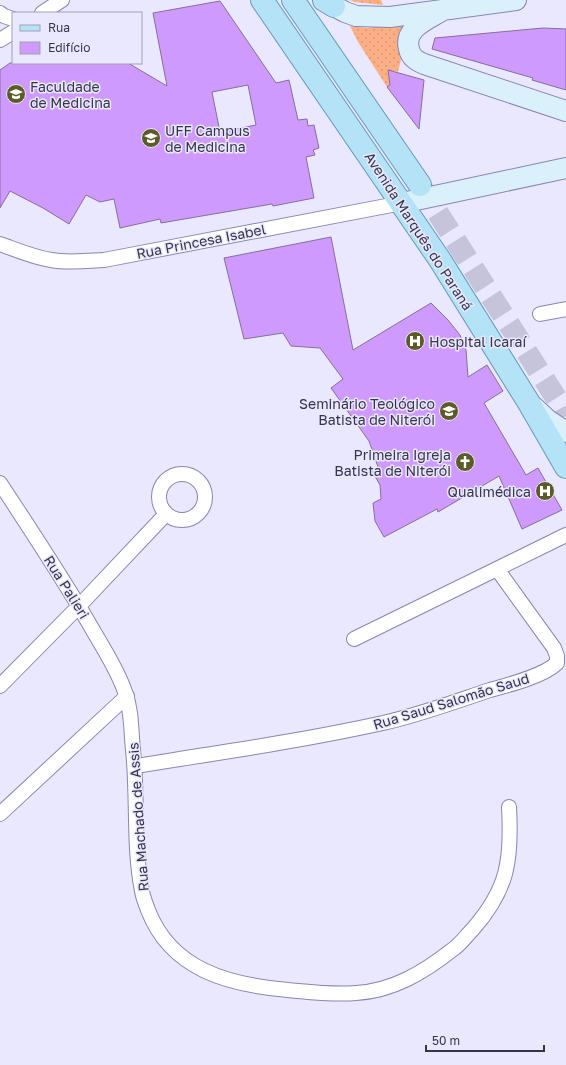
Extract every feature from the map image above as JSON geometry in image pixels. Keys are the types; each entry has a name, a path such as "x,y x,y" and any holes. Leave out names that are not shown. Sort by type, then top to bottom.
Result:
{"main road":[{"name":"Avenida Marquês do Paraná","path":"262,0 440,260 529,403 566,467"},
{"path":"293,0 420,185"}],"street":[{"path":"44,12 62,0"},
{"path":"329,3 356,16 390,17 516,0"},
{"path":"443,10 419,24 410,33 408,44 413,58 417,61 566,111"},
{"path":"0,13 4,16 12,18"},
{"path":"0,40 12,33"},
{"path":"402,203 566,168"},
{"name":"Rua Princesa Isabel","path":"0,244 50,260 70,262 104,260 402,203"},
{"path":"540,314 566,309"},
{"path":"529,403 548,420 566,432"},
{"name":"Rua Palieri","path":"0,483 79,606 120,679 126,696"},
{"path":"0,686 79,606 166,514"},
{"path":"354,639 566,535"},
{"name":"Rua Saud Salomão Saud","path":"135,766 261,746 384,723 522,680 552,668 557,663 557,656 554,648 497,569"},
{"path":"0,814 126,696"},
{"name":"Rua Machado de Assis","path":"126,696 130,711 135,766 139,868 142,894 158,930 172,950 192,964 218,976 240,982 284,989 357,994 384,989 409,979 434,964 457,947 484,916 498,895 507,868 511,838 508,808"}],"shaded area":[{"path":"350,0 381,0 383,5 355,2"},
{"path":"408,22 398,72 394,71 390,73 393,84 387,87 358,42 350,26 367,28"}],"building":[{"name":"UFF Campus de Medicina","path":"220,1 276,83 289,80 298,120 307,119 308,126 314,125 319,148 313,150 315,155 306,157 314,198 273,206 272,204 161,223 160,219 120,228 114,199 100,202 86,195 69,224 43,208 10,191 0,208 0,70 10,63 130,64 167,86 153,13","holes":["248,85 256,125 220,132 212,92"]},
{"path":"543,28 566,29 566,90 532,80 533,78 432,49 435,38"},
{"path":"388,70 424,80 419,129 387,87 390,85"},
{"path":"331,237 353,350 431,303 460,335 466,350 468,377 487,365 503,391 484,403 526,475 538,468 562,510 522,529 499,476 438,512 437,509 384,537 375,521 373,503 381,499 380,485 372,471 378,467 369,441 331,388 343,379 320,348 291,346 283,333 244,339 224,258"}],"tunnel":[{"path":"420,185 558,401 566,416"}],"place":[{"name":"Faculdade de Medicina","path":"16,94"},
{"name":"UFF Campus de Medicina","path":"151,138"},
{"name":"Hospital Icaraí","path":"415,341"},
{"name":"Seminário Teológico Batista de Niterói","path":"449,411"},
{"name":"Primeira Igreja Batista de Niterói","path":"465,462"},
{"name":"Qualimédica","path":"545,491"}]}
